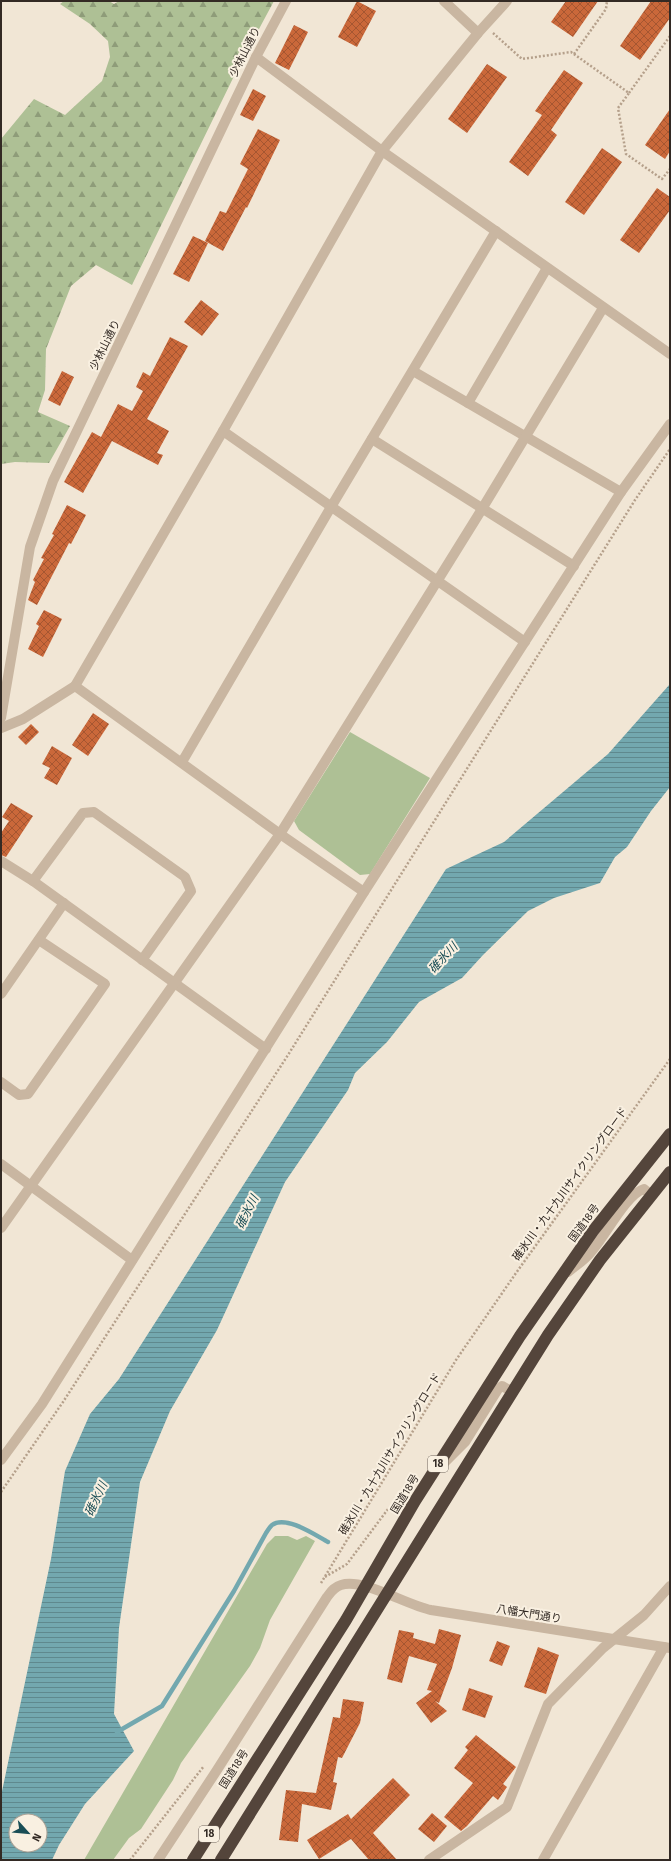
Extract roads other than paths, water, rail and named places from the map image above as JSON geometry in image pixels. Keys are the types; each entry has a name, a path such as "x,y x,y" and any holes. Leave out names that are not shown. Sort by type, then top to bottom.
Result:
{"highway":[{"name":"国道18号","path":"193,1860 365,1586 431,1476 520,1336 598,1225 670,1134"},
{"name":"18","path":"221,1860 548,1335 600,1260 670,1172"}],"street":[{"name":"少林山通り","path":"1,718 30,547 53,481 256,57 286,1"},
{"path":"444,1 482,30"},
{"path":"1,728 23,719 75,686 382,150 507,1"},
{"path":"256,57 382,150 670,354"},
{"path":"182,762 331,507 496,231"},
{"path":"468,403 547,268"},
{"path":"1,1228 280,834 482,509 603,308"},
{"path":"413,371 524,437 621,492"},
{"path":"1,1460 42,1404 364,892 621,492 670,424"},
{"path":"222,431 525,642"},
{"path":"372,439 574,566"},
{"path":"75,686 280,834 364,892"},
{"path":"33,881 83,813 94,812 185,877 191,890 142,960"},
{"path":"1,861 33,881 266,1049"},
{"path":"1,994 64,903"},
{"path":"1,1082 19,1095 28,1094 104,984 39,940"},
{"path":"1,1164 132,1260"},
{"path":"559,1280 591,1252 628,1202 638,1191 644,1189 651,1195"},
{"path":"431,1476 465,1442 498,1389 502,1386 513,1392"},
{"name":"八幡大門通り","path":"158,1860 222,1764 328,1597 335,1588 341,1585 349,1584 365,1586 388,1594 408,1604 431,1610 520,1626 616,1638 667,1647"},
{"path":"430,1860 507,1807 548,1704 604,1648 644,1615 670,1586"},
{"path":"543,1860 667,1647"}],"water":[{"name":"碓氷川","path":"670,684 670,787 651,811 627,847 615,857 600,883 554,898 528,911 462,978 419,1002 387,1042 355,1073 348,1090 285,1182 217,1330 170,1411 140,1482 119,1628 114,1714 134,1751 85,1804 59,1845 52,1860 1,1860 1,1796 51,1559 65,1471 90,1414 119,1379 446,869 504,842 608,754"}],"waterway":[{"path":"117,1732 162,1706 234,1591 266,1533 272,1525 285,1522 292,1524 328,1542"}]}
